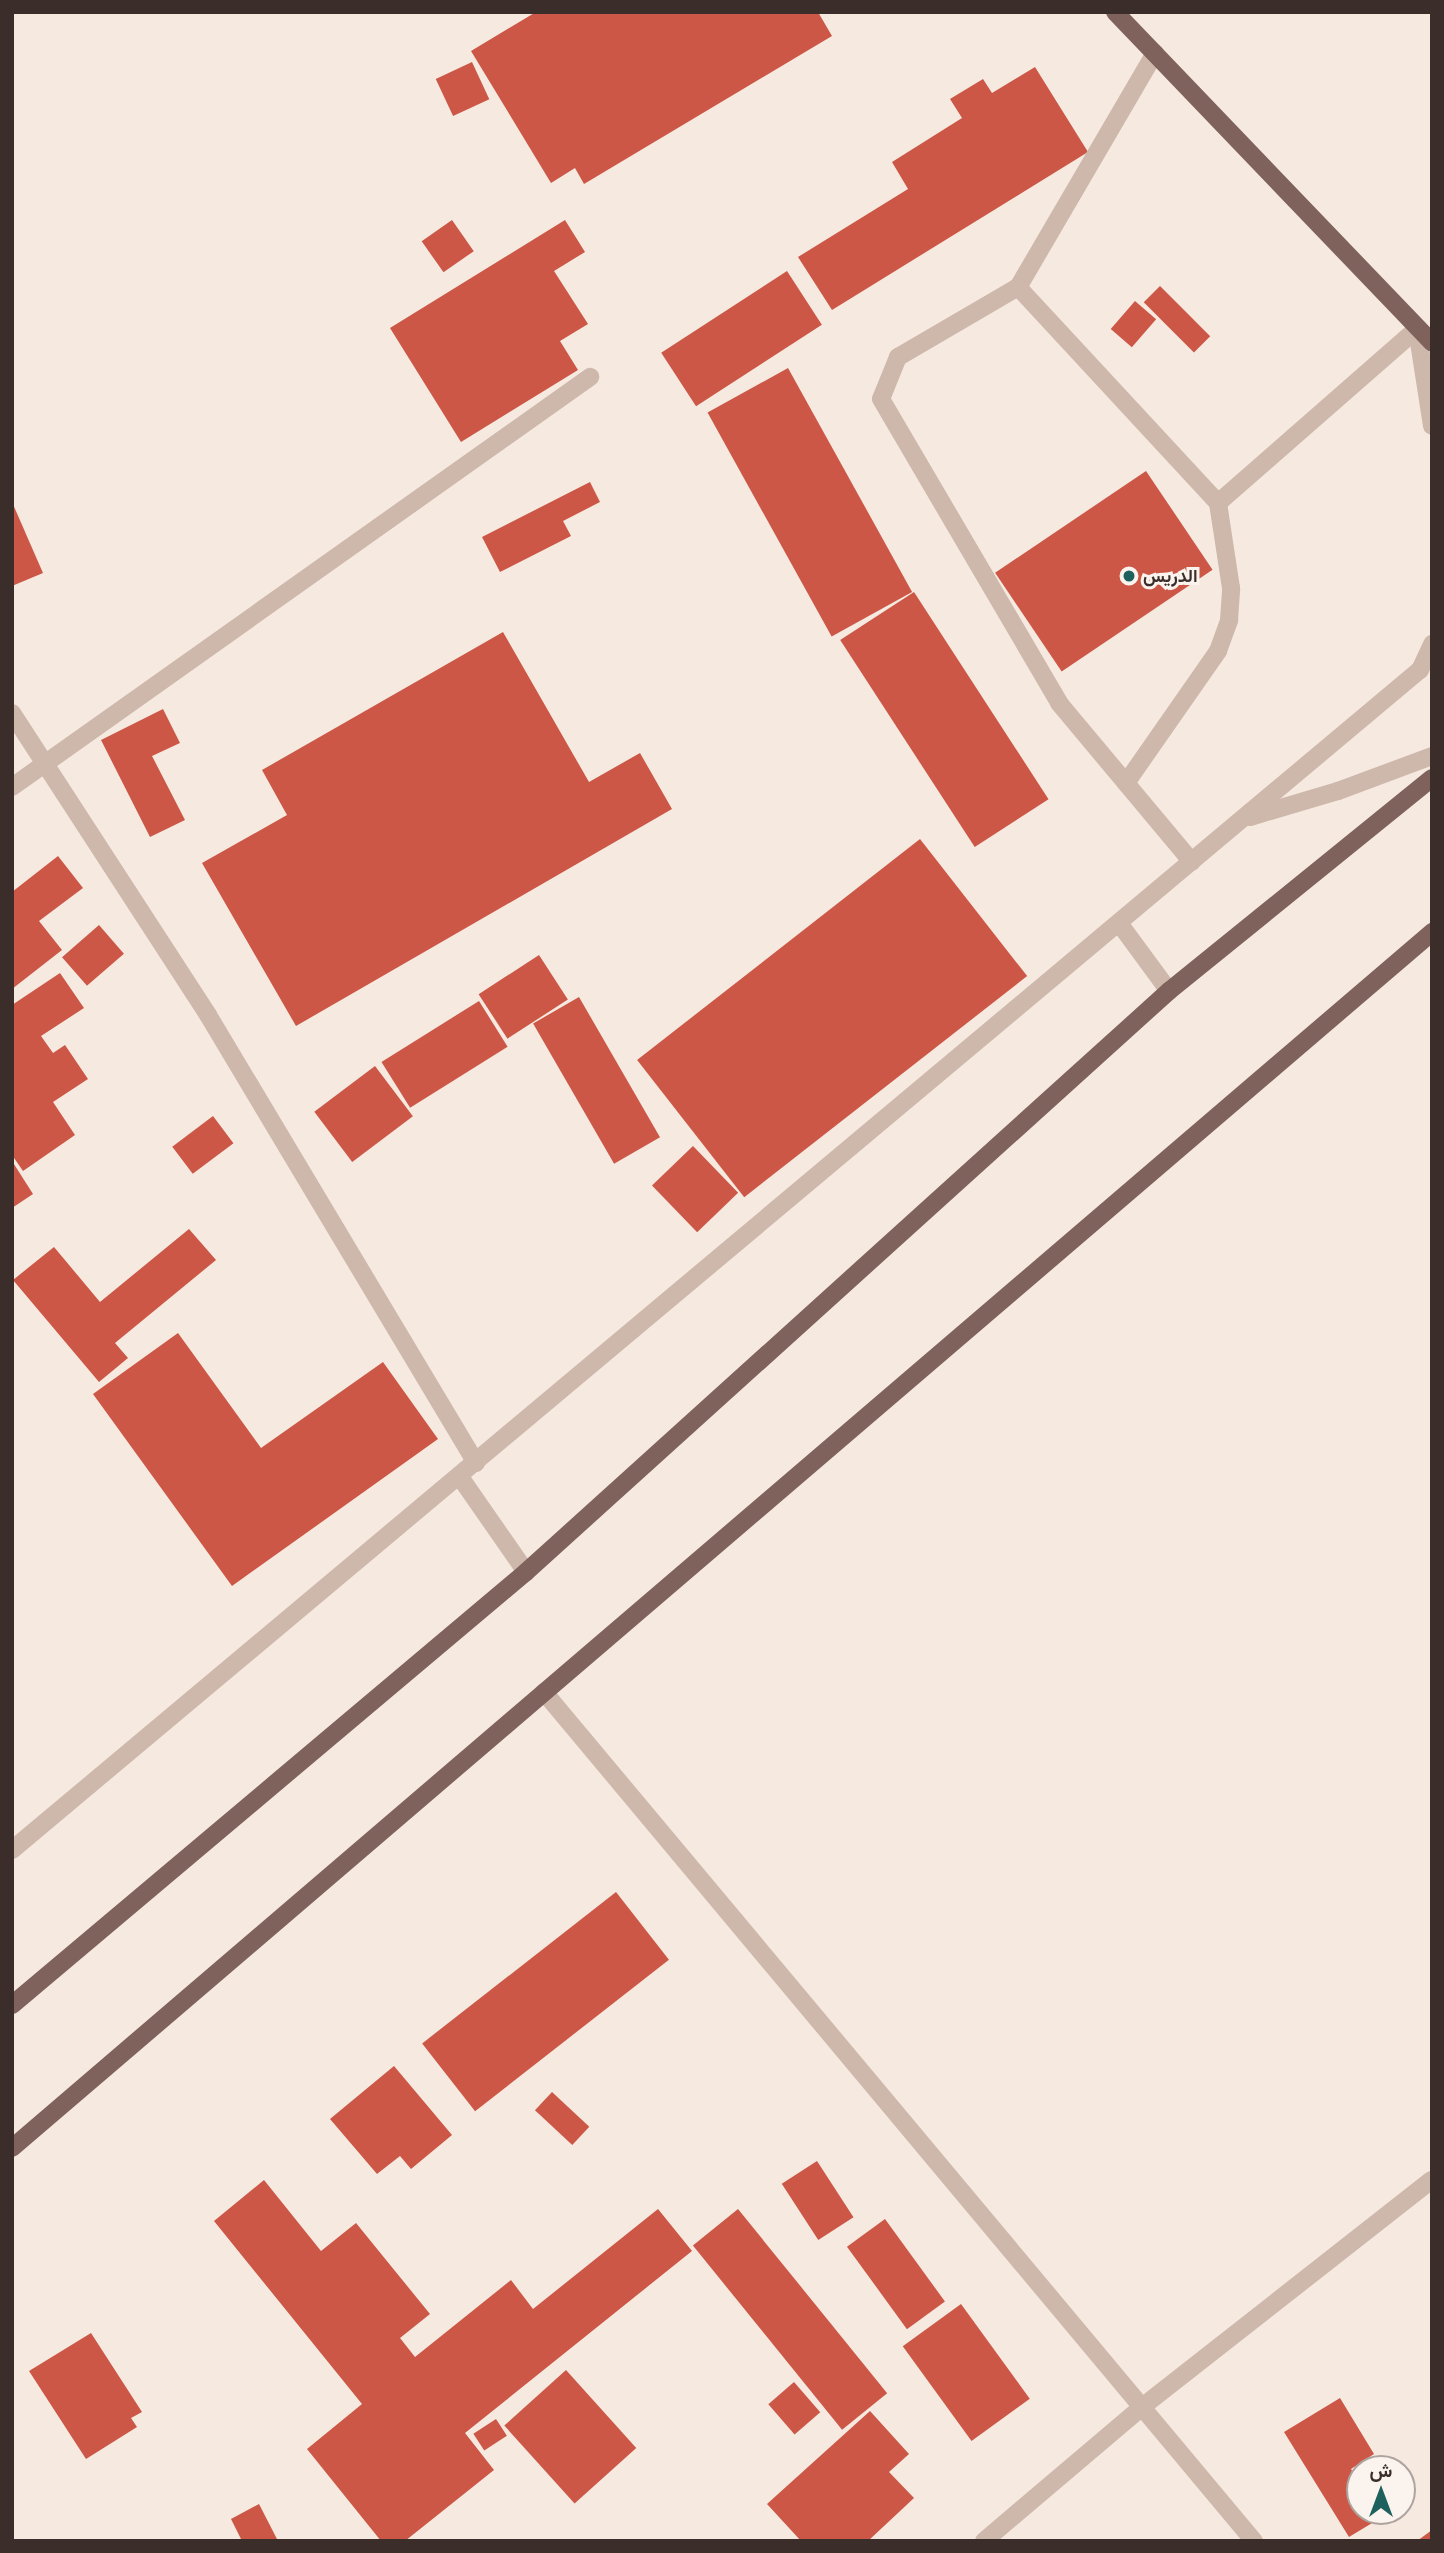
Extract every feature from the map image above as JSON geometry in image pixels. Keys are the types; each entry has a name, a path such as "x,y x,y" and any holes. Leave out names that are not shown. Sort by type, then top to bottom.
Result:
{"main road":[{"path":"1115,12 1432,342"},
{"path":"12,2005 526,1572 1169,992 1432,778"},
{"path":"12,2148 1432,932"}],"street":[{"path":"1155,53 1018,287 898,357 881,399 1059,703 1192,862"},
{"path":"1018,287 1218,503 1231,587 1229,620 1218,651 1126,783"},
{"path":"1218,503 1417,329"},
{"path":"1417,329 1432,426"},
{"path":"12,787 45,767 590,377"},
{"path":"12,1850 1420,670 1432,644"},
{"path":"12,713 208,1015 476,1463"},
{"path":"1242,820 1338,791 1432,756"},
{"path":"1119,923 1169,992"},
{"path":"460,1477 526,1572"},
{"path":"544,1692 1254,2541"},
{"path":"984,2541 1142,2407 1432,2180"}],"building":[{"path":"536,12 818,12 832,36 584,184 575,168 551,183 471,51"},
{"path":"472,62 489,99 453,116 436,79"},
{"path":"1035,67 1088,152 832,310 798,257 908,189 892,162 962,118 950,99 983,79 992,93"},
{"path":"452,220 474,251 443,272 422,241"},
{"path":"565,220 585,252 554,271 588,324 560,341 578,370 461,442 390,328"},
{"path":"787,271 822,325 696,406 661,353"},
{"path":"1160,286 1210,336 1194,352 1144,302"},
{"path":"1135,301 1156,319 1132,347 1111,329"},
{"path":"788,368 912,592 832,637 708,413"},
{"path":"1146,471 1213,570 1062,671 995,573"},
{"path":"590,482 600,502 563,521 571,536 500,572 482,537"},
{"path":"12,502 43,573 12,586"},
{"path":"914,592 1049,799 975,847 840,640"},
{"path":"503,632 589,782 640,753 672,809 296,1026 202,863 287,815 262,770"},
{"path":"163,709 180,743 152,756 185,820 150,837 101,740"},
{"path":"920,839 1027,976 744,1197 637,1060"},
{"path":"58,856 83,888 39,921 62,950 12,989 12,892"},
{"path":"99,925 124,954 87,986 62,957"},
{"path":"539,955 568,999 507,1039 479,994"},
{"path":"60,973 84,1008 41,1036 53,1053 65,1045 88,1079 53,1102 75,1135 23,1171 12,1155 12,1005"},
{"path":"579,997 660,1137 614,1164 533,1024"},
{"path":"479,1001 508,1047 410,1108 381,1062"},
{"path":"375,1066 413,1116 352,1162 314,1112"},
{"path":"213,1116 233,1143 193,1174 172,1147"},
{"path":"693,1146 738,1193 697,1232 652,1186"},
{"path":"12,1161 33,1194 12,1208"},
{"path":"189,1229 216,1260 115,1343 128,1358 99,1382 13,1280 54,1247 100,1302"},
{"path":"178,1333 261,1448 383,1362 438,1439 232,1586 93,1394"},
{"path":"616,1892 669,1960 475,2111 422,2043"},
{"path":"394,2066 452,2135 411,2169 400,2156 377,2174 330,2119"},
{"path":"552,2092 589,2127 572,2145 535,2110"},
{"path":"817,2161 853,2217 818,2240 782,2184"},
{"path":"264,2180 321,2251 356,2223 430,2314 400,2338 415,2357 511,2280 533,2309 658,2209 692,2251 465,2433 494,2470 405,2541 381,2541 307,2449 362,2404 214,2221"},
{"path":"738,2209 887,2393 842,2430 693,2246"},
{"path":"885,2219 945,2302 907,2329 847,2247"},
{"path":"961,2304 1030,2399 972,2441 903,2346"},
{"path":"91,2333 142,2412 131,2418 137,2427 86,2459 29,2371"},
{"path":"566,2370 636,2448 575,2504 504,2426"},
{"path":"794,2382 820,2412 795,2434 768,2404"},
{"path":"1340,2398 1374,2454 1346,2455 1346,2525 1369,2525 1349,2537 1284,2432"},
{"path":"870,2411 909,2454 889,2472 914,2498 868,2541 801,2541 767,2504"},
{"path":"496,2419 507,2436 484,2450 473,2434"},
{"path":"259,2504 278,2541 242,2541 231,2519"},
{"path":"1432,2530 1432,2541 1417,2541"}],"place":[{"name":"الدريس","path":"1129,576"}]}
